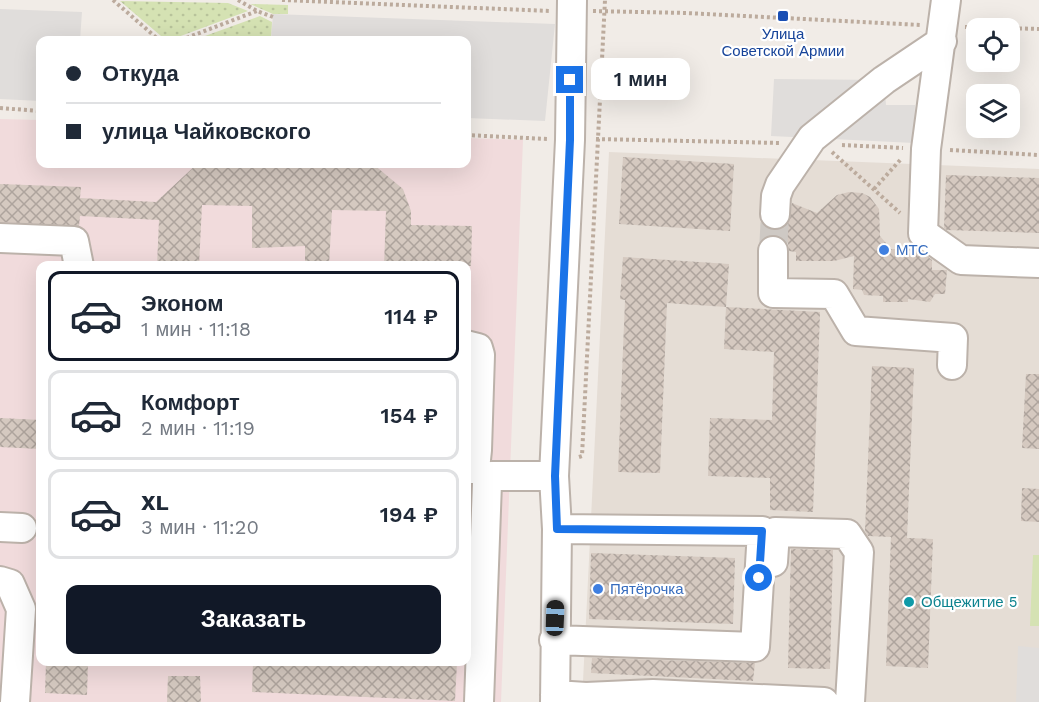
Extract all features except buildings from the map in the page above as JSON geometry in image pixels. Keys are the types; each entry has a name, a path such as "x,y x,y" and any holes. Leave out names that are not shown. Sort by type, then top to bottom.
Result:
{"street":[{"path":"572,6 558,102 570,140 555,476 557,529 555,699 586,697 825,702"},
{"path":"776,214 776,196 780,185 815,144 812,138 884,80 944,22"},
{"path":"944,22 926,149 923,233 961,261 1039,263"},
{"path":"0,238 74,241 79,261"},
{"path":"773,251 773,293 834,294 856,331 953,338 952,365"},
{"path":"471,346 478,348 480,355 472,460 512,462 512,475"},
{"path":"479,702 474,639 487,483 491,476 555,476"},
{"path":"554,640 755,647 762,531 557,529"},
{"path":"768,642 775,532 847,534 858,552 850,702"},
{"path":"0,581 10,584 21,609 15,702"}],"path":[{"path":"113,0 154,36"},
{"path":"238,0 273,17"},
{"path":"282,0 572,6 605,10 944,22 1039,29"},
{"path":"194,36 257,11"},
{"path":"0,108 36,111"},
{"path":"471,135 570,140 815,144 910,149 874,189"},
{"path":"815,144 874,189 923,233"},
{"path":"926,149 1039,154"}],"shaded area":[{"path":"0,9 82,12 80,36 36,36 36,101 0,99"},
{"path":"273,14 555,24 545,121 471,118 471,36 271,36"},
{"path":"774,79 884,80 886,105 915,105 914,143 771,136"},
{"path":"0,119 36,120 36,168 471,168 471,138 523,140 501,702 0,702"},
{"path":"609,152 1039,169 1039,702 582,702"},
{"path":"1018,646 1039,648 1039,702 1016,702"}],"green space":[{"path":"120,1 228,3 248,11 181,36 161,36"},
{"path":"250,4 288,5 288,14 273,14"},
{"path":"260,16 272,22 271,36 205,36"},
{"path":"1033,555 1039,555 1039,626 1030,626"}],"tunnel":[{"path":"773,251 775,214"}],"place":[{"name":"Улица Советской Армии","path":"783,16"},
{"name":"МТС","path":"884,250"},
{"name":"Пятёрочка","path":"598,589"},
{"name":"Общежитие 5","path":"909,602"}],"route":[{"path":"570,80 570,140 555,476 557,529 762,531 759,578"}]}
